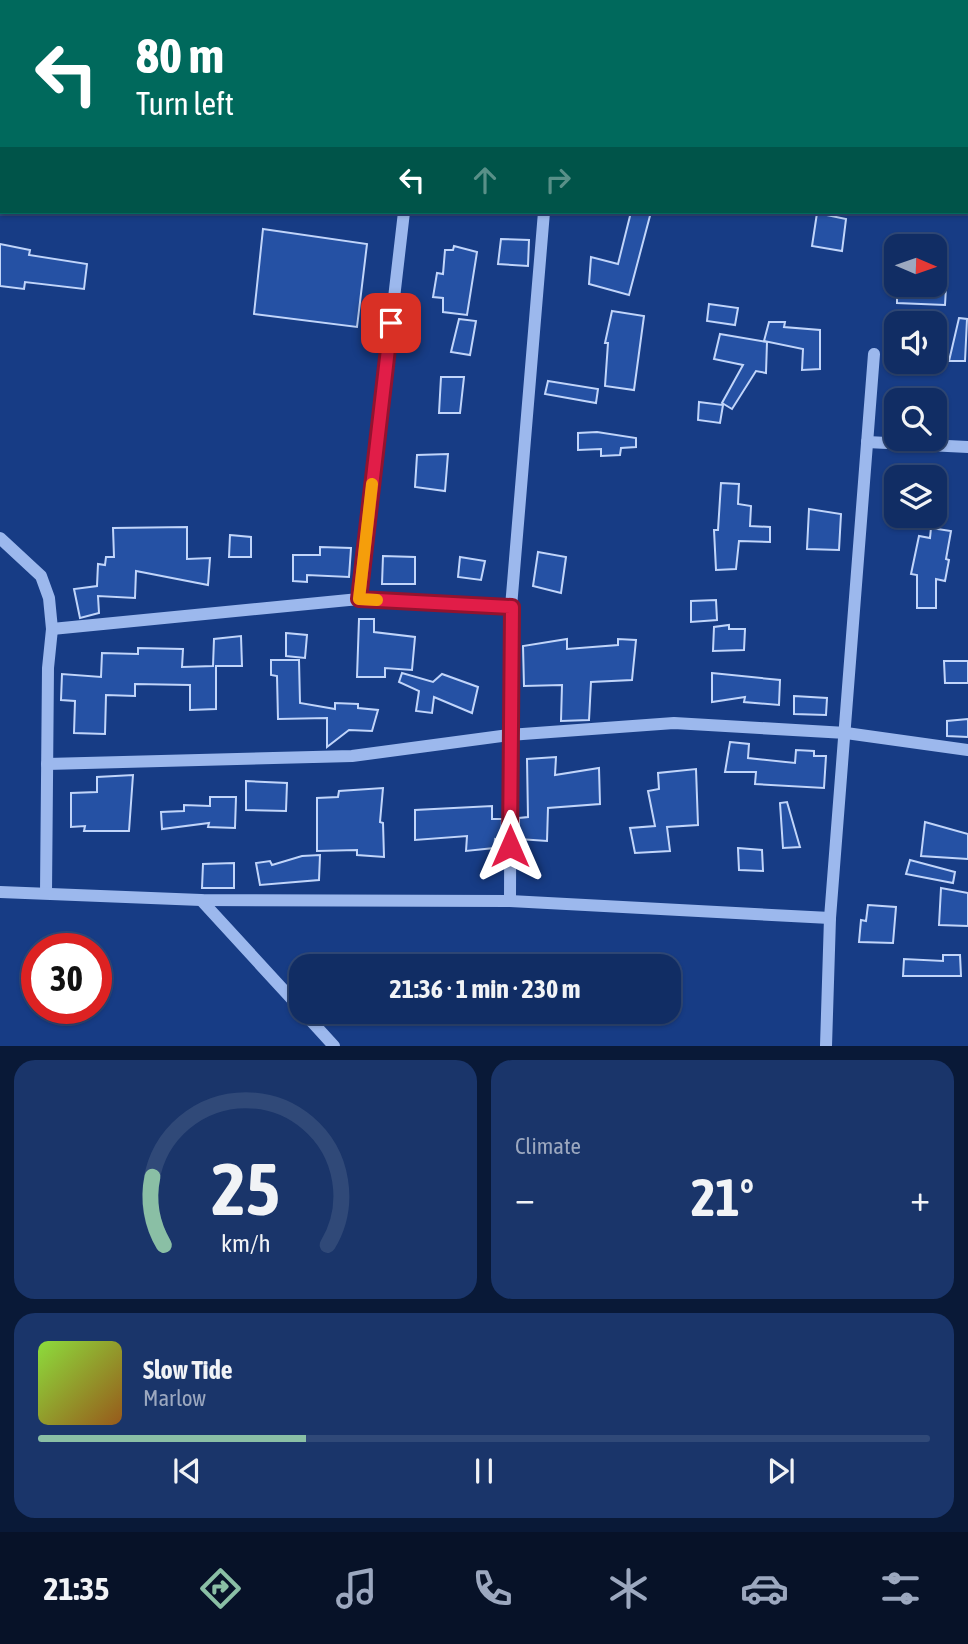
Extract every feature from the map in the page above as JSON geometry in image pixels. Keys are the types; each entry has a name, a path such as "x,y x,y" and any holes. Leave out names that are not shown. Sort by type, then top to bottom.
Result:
{"street":[{"path":"359,599 404,214"},
{"path":"510,901 509,735 512,607 544,214"},
{"path":"826,1045 830,918 874,354"},
{"path":"867,442 968,447"},
{"path":"0,538 41,576 49,598 52,629 48,668 46,893"},
{"path":"52,629 359,599 512,607"},
{"path":"47,764 352,756 509,735 674,723 846,733 968,750"},
{"path":"0,892 201,900 510,901 830,918"},
{"path":"201,900 289,996"},
{"path":"315,1024 334,1045"}],"building":[{"path":"630,214 650,214 629,295 589,284 591,257 618,264"},
{"path":"817,214 846,219 842,251 812,246"},
{"path":"263,229 367,244 357,327 254,314"},
{"path":"501,239 529,240 528,266 498,264"},
{"path":"0,244 30,250 29,255 87,264 84,289 25,282 24,289 0,286"},
{"path":"454,246 477,252 467,315 443,312 443,298 433,297 437,273 443,274 445,250 453,250"},
{"path":"897,298 945,298 945,305 897,303"},
{"path":"709,304 738,308 735,325 707,321"},
{"path":"612,311 644,316 634,390 605,386 608,343 605,343"},
{"path":"959,318 967,319 965,361 949,361"},
{"path":"459,319 476,321 470,355 451,352"},
{"path":"769,322 785,322 784,327 820,330 820,369 802,370 803,349 764,341"},
{"path":"720,334 767,342 766,373 756,371 732,409 722,403 743,365 714,359"},
{"path":"441,377 464,377 460,413 439,413"},
{"path":"548,381 598,389 596,403 545,394"},
{"path":"699,402 723,405 720,423 698,420"},
{"path":"597,432 636,438 636,447 621,448 620,455 601,456 601,449 578,450 578,433"},
{"path":"448,454 445,491 415,487 417,455"},
{"path":"721,483 739,484 738,504 751,506 750,526 770,527 770,542 739,541 736,569 716,570 714,530 718,530"},
{"path":"809,509 841,514 839,550 807,549"},
{"path":"187,527 187,559 210,558 208,585 136,571 135,598 98,596 99,613 80,618 74,589 97,586 98,564 105,565 106,557 114,557 113,528"},
{"path":"931,528 951,531 946,559 949,560 945,581 936,579 936,608 917,608 917,575 911,574 919,536 930,538"},
{"path":"230,535 251,537 251,557 229,557"},
{"path":"320,547 351,548 349,577 307,575 307,582 293,581 293,555 320,555"},
{"path":"538,552 566,557 561,593 533,586"},
{"path":"383,556 415,557 415,584 382,584"},
{"path":"460,557 485,561 481,580 458,577"},
{"path":"716,600 717,620 691,622 691,601"},
{"path":"359,619 374,619 374,632 415,637 412,670 385,668 385,677 357,677"},
{"path":"729,625 729,629 745,629 744,650 713,651 714,627"},
{"path":"286,633 307,635 305,658 286,656"},
{"path":"241,636 242,666 216,666 216,709 190,710 190,685 135,684 135,696 106,695 105,734 74,733 75,701 61,700 62,674 101,677 102,653 138,654 138,648 183,649 182,667 213,666 214,639"},
{"path":"567,639 567,649 618,645 618,639 636,640 632,680 591,682 589,720 561,721 562,685 524,686 523,646"},
{"path":"271,660 299,660 300,703 335,709 335,703 358,704 358,708 378,710 372,731 349,730 327,747 327,718 278,719 277,676 271,675"},
{"path":"944,661 968,661 968,683 945,683"},
{"path":"402,673 433,682 442,674 478,687 472,713 434,697 432,713 416,711 419,691 399,682"},
{"path":"712,673 780,680 779,705 744,702 745,697 712,702"},
{"path":"794,696 827,698 826,715 794,714"},
{"path":"968,719 968,737 947,736 947,721"},
{"path":"730,742 749,744 748,758 795,763 796,750 814,751 814,756 826,756 824,788 755,784 756,772 725,772"},
{"path":"556,757 555,775 599,768 600,804 548,808 547,841 519,839 519,818 528,817 527,759"},
{"path":"696,769 698,825 667,827 670,851 635,853 630,828 655,826 648,791 659,789 658,773"},
{"path":"133,775 129,831 84,831 85,826 71,827 71,793 97,792 97,777"},
{"path":"246,781 287,783 286,811 246,810"},
{"path":"383,788 380,822 383,823 384,857 357,855 357,850 317,851 317,798 338,797 339,791"},
{"path":"210,797 236,797 235,828 208,827 209,823 162,829 161,812 184,811 184,805 210,806"},
{"path":"787,802 800,847 783,848 780,803"},
{"path":"492,806 492,819 502,819 501,840 495,839 494,848 466,851 467,836 415,840 415,810"},
{"path":"925,822 968,834 968,859 921,856"},
{"path":"738,848 762,850 763,871 739,870"},
{"path":"320,855 319,880 260,885 256,863 270,861 272,865 302,856"},
{"path":"910,860 955,872 953,883 906,874"},
{"path":"234,863 234,888 202,888 203,864"},
{"path":"941,888 968,893 968,926 939,925"},
{"path":"868,905 896,907 893,943 859,942 861,920 866,921"},
{"path":"943,955 960,955 961,976 903,976 904,959 943,961"}],"slow traffic":[{"path":"372,484 359,599 377,600"}],"route":[{"path":"391,323 359,599 512,607 510,846"}]}
